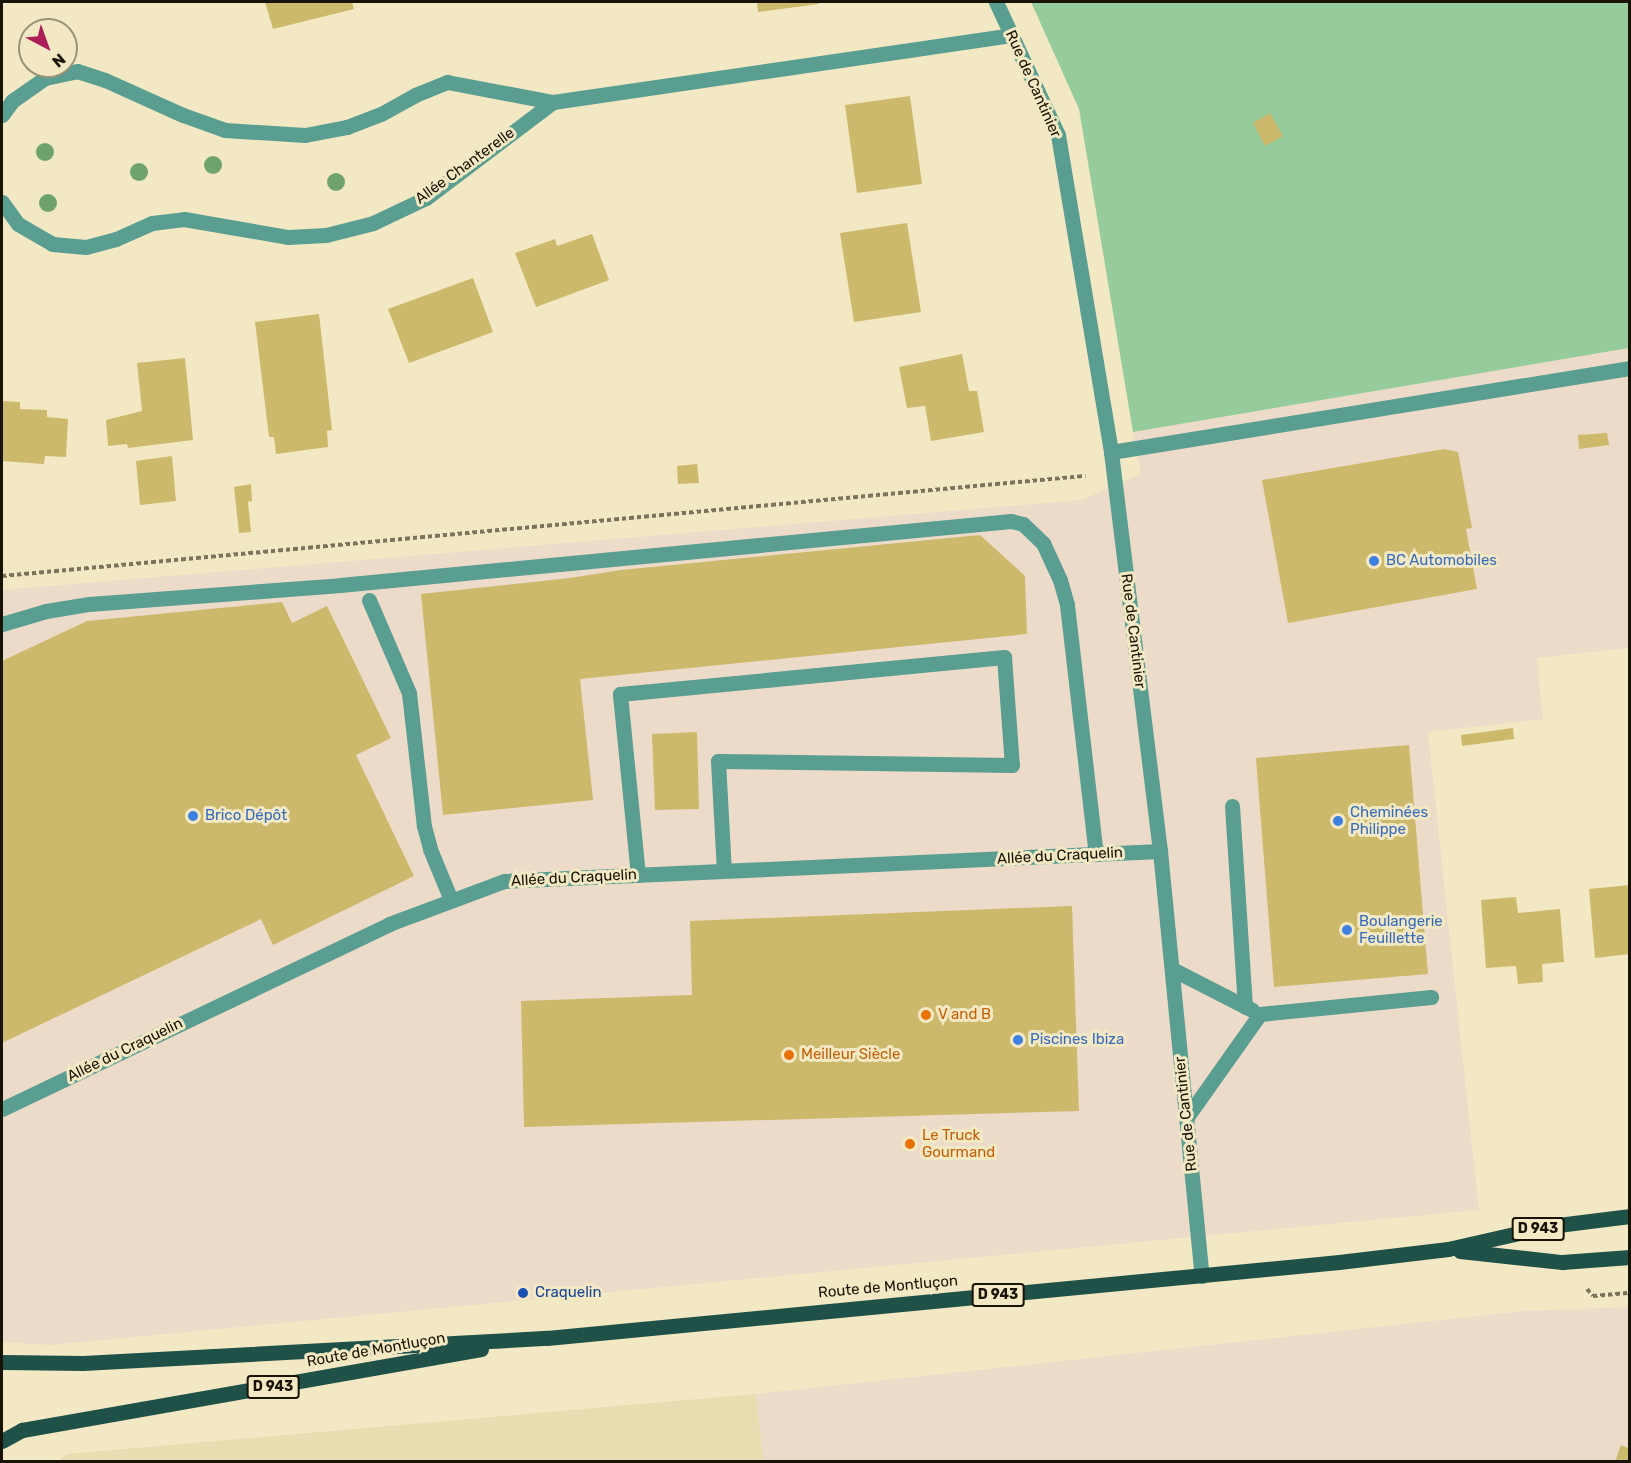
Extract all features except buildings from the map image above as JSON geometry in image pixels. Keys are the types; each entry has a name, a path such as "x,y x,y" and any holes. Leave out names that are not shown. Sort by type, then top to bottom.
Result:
{"main road":[{"name":"Route de Montluçon","path":"2,1362 83,1363 547,1338 1202,1276 1448,1249 1550,1226 1629,1216"},
{"name":"Route de Montluçon","path":"1448,1249 1562,1262 1629,1257"},
{"name":"Route de Montluçon","path":"2,1441 22,1430 547,1338"}],"street":[{"name":"Rue de Cantinier","path":"996,2 1058,135 1111,452 1160,851 1202,1276"},
{"name":"Allée Chanterelle","path":"2,115 12,101 45,78 77,71 105,80 183,115 225,130 304,135 347,126 381,114 415,95 447,82 553,102 1011,35"},
{"name":"Allée Chanterelle","path":"2,202 18,224 52,244 86,247 116,239 152,223 184,219 288,237 326,235 373,223 426,198 553,102"},
{"path":"1111,452 1629,368"},
{"path":"2,624 46,611 89,604 340,585 1011,521 1023,524 1038,537 1051,556 1067,605 1096,854"},
{"path":"369,600 382,580"},
{"path":"340,585 369,600 409,693 424,826 430,849 451,900"},
{"path":"638,874 620,694 1004,657 1012,765 718,761 724,871"},
{"path":"1232,806 1245,1007"},
{"name":"Allée du Craquelin","path":"2,1109 389,924 504,881 1160,851"},
{"path":"1172,969 1260,1014 1431,997"},
{"path":"1187,1117 1260,1014"}],"path":[{"path":"2,576 1114,473"}],"shaded area":[{"path":"1629,348 1629,648 1537,658 1543,719 1428,732 1479,1210 50,1345 2,1342 2,590 1082,500 1141,474 1133,432"},
{"path":"1629,1307 1629,1461 763,1461 756,1394 1524,1311"},
{"path":"756,1394 763,1461 59,1461 67,1454"}],"green space":[{"path":"1031,2 1629,2 1629,348 1133,432 1079,109"}],"place":[{"name":"BC Automobiles","path":"1374,561"},
{"name":"Brico Dépôt","path":"193,816"},
{"name":"Cheminées Philippe","path":"1338,821"},
{"name":"Boulangerie Feuillette","path":"1347,930"},
{"name":"V and B","path":"926,1015"},
{"name":"Piscines Ibiza","path":"1018,1040"},
{"name":"Meilleur Siècle","path":"789,1055"},
{"name":"Le Truck Gourmand","path":"910,1144"},
{"name":"Craquelin","path":"523,1293"}]}
